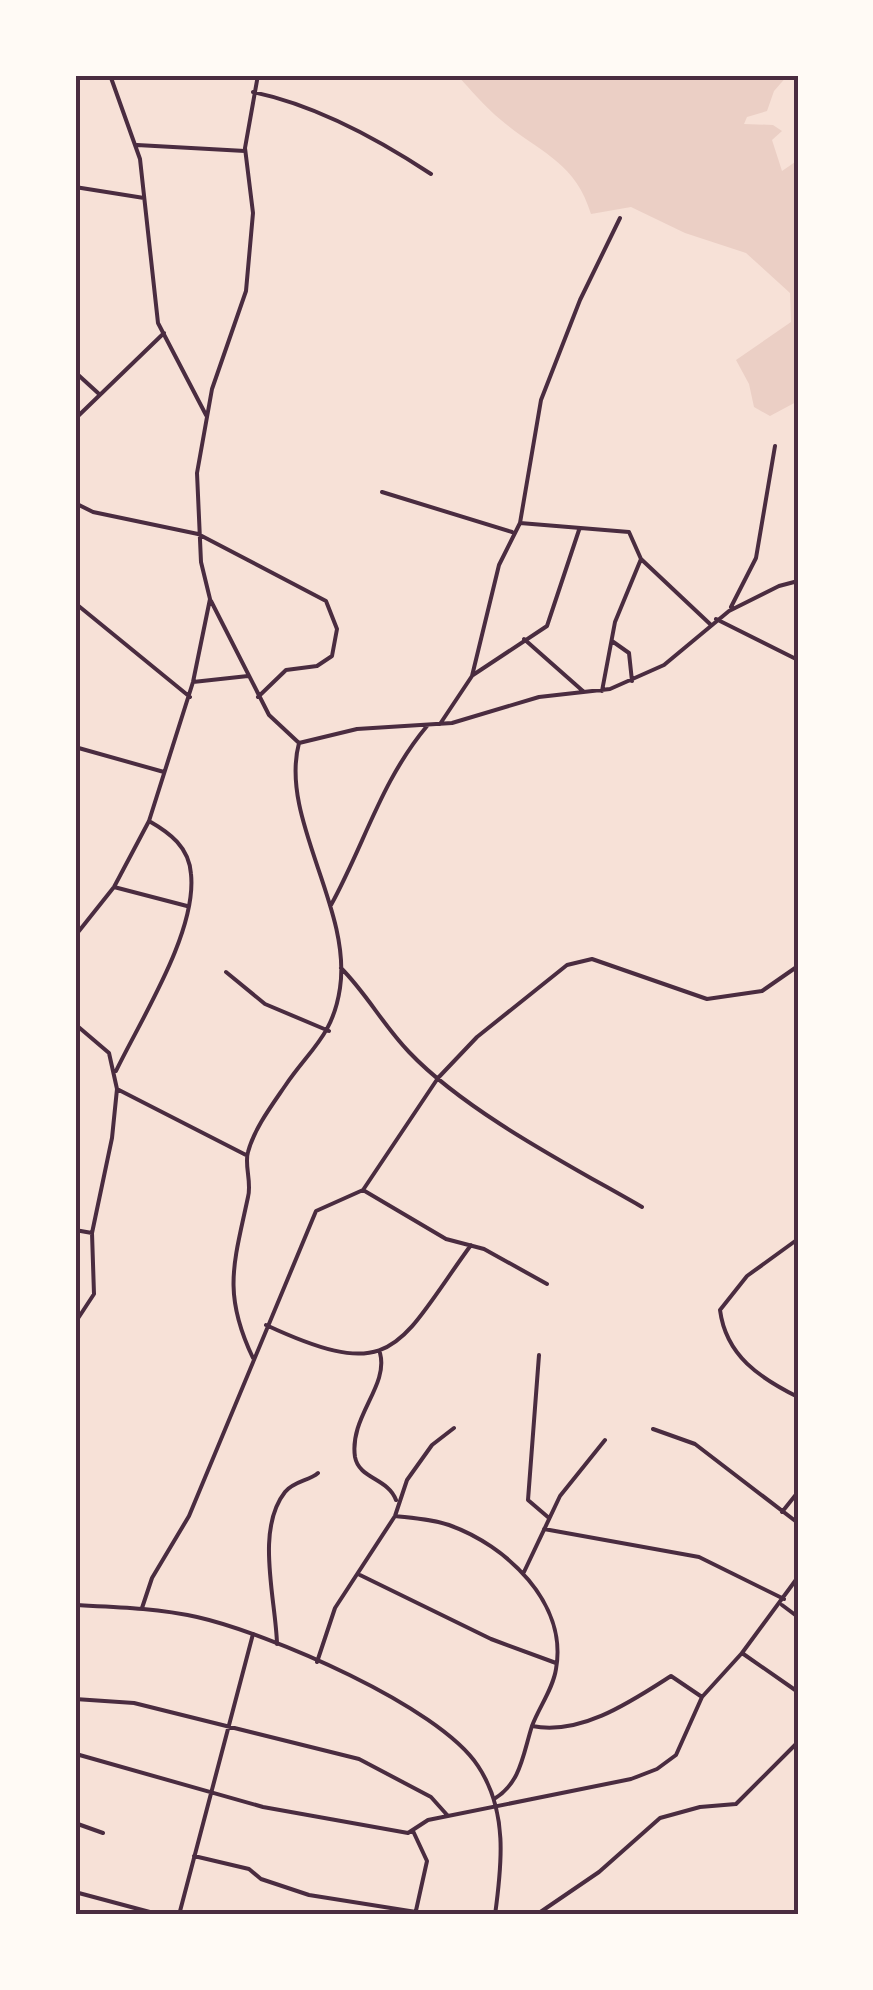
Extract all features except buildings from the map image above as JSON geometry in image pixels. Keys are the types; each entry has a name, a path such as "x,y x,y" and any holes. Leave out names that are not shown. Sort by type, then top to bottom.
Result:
{"street":[{"path":"110,75 137,145 154,306 206,415"},
{"path":"258,75 245,152 252,213 246,291 224,346 206,415 197,473 198,534 210,598 258,696 270,715 299,743"},
{"path":"253,92 302,105 381,142 431,174"},
{"path":"137,145 245,152"},
{"path":"75,187 144,198"},
{"path":"440,724 472,676 499,565 512,532 520,523 542,400 580,300 620,218"},
{"path":"75,419 164,333"},
{"path":"75,372 98,393"},
{"path":"729,611 756,558 775,446"},
{"path":"382,492 512,532"},
{"path":"75,503 93,512 198,534 312,593 332,608 337,629 332,656 317,666 286,670 258,696"},
{"path":"520,523 630,532 641,558 710,624"},
{"path":"472,676 550,619 579,530"},
{"path":"602,691 612,640 641,558"},
{"path":"299,743 343,731 440,724 538,696 602,691 664,665 716,619 798,581"},
{"path":"75,936 114,886 149,820 190,696 210,598"},
{"path":"75,604 190,696"},
{"path":"716,619 798,660"},
{"path":"524,639 584,692"},
{"path":"612,640 629,653 632,681"},
{"path":"193,682 248,676"},
{"path":"331,906 357,857 390,775 429,724"},
{"path":"253,1358 238,1325 232,1294 232,1262 251,1185 246,1155 286,1084 328,1031 341,968 331,906 303,810 296,762 299,743"},
{"path":"75,747 164,772"},
{"path":"116,1071 175,948 192,876 176,839 149,820"},
{"path":"114,886 187,906"},
{"path":"142,1608 152,1578 189,1516 316,1211 363,1190 438,1078 477,1037 552,974 576,962 606,963 707,999 762,992 798,966"},
{"path":"341,968 374,1002 409,1052 438,1078 551,1154 642,1207"},
{"path":"226,972 265,1004 328,1031"},
{"path":"75,1024 109,1053 117,1089 112,1138 92,1233 94,1294 75,1323"},
{"path":"117,1089 246,1155"},
{"path":"363,1190 446,1238 471,1245 547,1284"},
{"path":"75,1230 92,1233"},
{"path":"798,1239 747,1276 720,1310 736,1354 763,1378 798,1397"},
{"path":"266,1325 331,1352 356,1356 380,1352 419,1318 471,1245"},
{"path":"380,1352 383,1370 356,1429 356,1459 360,1470 389,1485 398,1505"},
{"path":"539,1354 528,1500 548,1518"},
{"path":"317,1662 335,1608 395,1516 401,1490 427,1451 454,1428"},
{"path":"654,1428 695,1444 798,1523"},
{"path":"524,1572 567,1486 604,1440"},
{"path":"276,1644 271,1555 274,1518 283,1494 318,1473"},
{"path":"782,1512 798,1492"},
{"path":"395,1516 456,1528 524,1572 555,1628 557,1664 532,1726 519,1773 506,1792 494,1799"},
{"path":"544,1529 700,1557 783,1602 798,1617"},
{"path":"360,1575 491,1639 557,1664"},
{"path":"413,1831 423,1822 498,1810 657,1769 676,1755 702,1697 783,1602 798,1577"},
{"path":"75,1605 142,1608 192,1616 253,1634 317,1662 444,1730 479,1767 498,1810 501,1862 494,1915"},
{"path":"178,1915 253,1634"},
{"path":"742,1653 798,1692"},
{"path":"532,1726 554,1728 598,1717 670,1676 702,1697"},
{"path":"75,1700 134,1703 370,1764 430,1797 448,1816"},
{"path":"75,1728 76,1758 263,1807 413,1831"},
{"path":"536,1915 598,1872 660,1818 700,1807 736,1804 798,1742"},
{"path":"75,1823 103,1832"},
{"path":"194,1856 249,1869 261,1879 309,1896 415,1913 426,1861 413,1831"},
{"path":"75,1892 162,1915"}],"shaded area":[{"path":"457,75 788,75 774,91 767,111 747,117 744,124 773,125 782,131 772,140 782,171 798,160 798,401 770,416 754,407 749,384 736,360 791,322 790,293 746,253 685,233 631,207 591,214 566,170 495,115"}]}
